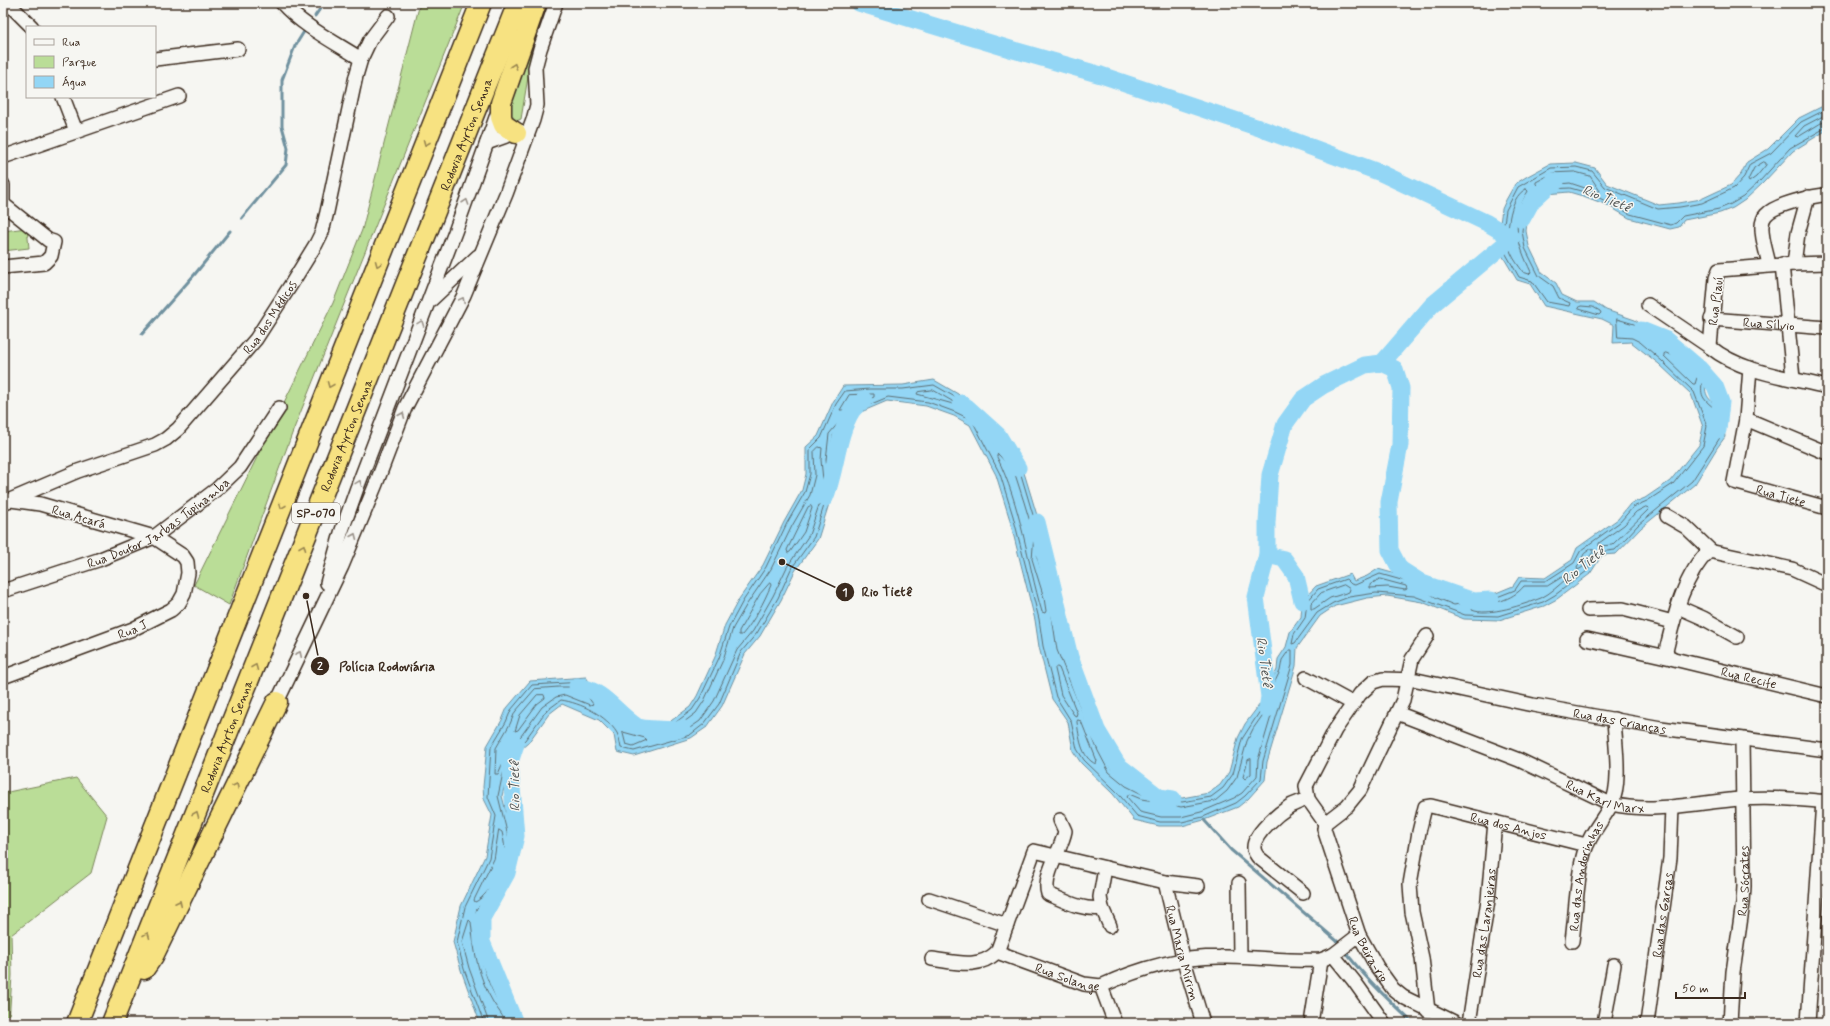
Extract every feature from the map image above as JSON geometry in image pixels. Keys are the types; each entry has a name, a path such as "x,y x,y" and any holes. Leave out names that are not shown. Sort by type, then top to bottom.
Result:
{"highway":[{"path":"437,114 445,78 474,3"},
{"name":"SP-070","path":"77,1023 481,3"},
{"name":"Rodovia Ayrton Senna","path":"115,1016 518,3"},
{"path":"516,132 504,125 501,117 501,103 536,3"},
{"path":"115,1016 153,956 276,702"}],"street":[{"path":"5,3 13,8 31,26"},
{"path":"282,3 289,11 302,21 361,59"},
{"path":"276,702 345,559 405,408 464,295 483,252 533,120 537,105 536,68 540,49 556,3"},
{"name":"Rua dos Médicos","path":"5,501 78,471 155,445 166,439 178,429 256,339 292,283 322,232 361,59 370,40 388,16"},
{"path":"156,59 238,49"},
{"path":"3,157 179,96"},
{"path":"63,98 76,131"},
{"path":"312,626 357,488 428,303 501,103"},
{"path":"487,143 523,130 533,120"},
{"path":"3,185 3,200"},
{"path":"1781,264 1817,196"},
{"path":"1793,378 1789,326 1781,264 1762,226 1765,216 1773,210 1817,196"},
{"path":"3,204 48,240 54,242 50,256 44,263 3,267"},
{"path":"428,303 483,252"},
{"name":"Rua Piauí","path":"1710,347 1711,319 1716,278 1719,270 1781,264 1827,263"},
{"path":"1648,305 1730,361 1750,368 1827,387"},
{"name":"Rua Sílvio","path":"1711,319 1827,328"},
{"path":"1750,368 1746,419 1827,453"},
{"name":"Rua Doutor Jarbas Tupinamba","path":"3,591 98,560 154,537 217,490 234,473 243,463 279,408"},
{"name":"Rua Tiete","path":"1746,419 1733,477 1734,482 1827,508"},
{"name":"Rua Acará","path":"5,501 40,504 154,537"},
{"path":"1667,516 1686,527 1711,551 1792,569 1827,585"},
{"name":"Rua J","path":"3,677 133,629 171,610 179,603 186,585 188,573 187,562 183,556 154,537"},
{"path":"1669,656 1666,651 1678,607 1693,573 1707,553 1711,551"},
{"path":"1678,607 1703,618 1737,637"},
{"path":"1588,610 1623,609 1673,622"},
{"path":"1303,893 1258,856 1254,849 1259,835 1269,823 1289,807 1308,799 1325,823 1347,806 1360,790 1397,713 1406,690 1412,680 1412,659 1427,636"},
{"name":"Rua Recife","path":"1586,639 1669,656 1770,683 1827,696"},
{"path":"1306,678 1352,703"},
{"name":"Rua das Crianças","path":"1308,799 1306,786 1335,730 1352,703 1378,679 1412,680 1533,705 1696,733 1827,750"},
{"name":"Rua Karl Marx","path":"1397,713 1519,760 1611,804 1638,808 1672,807 1743,799 1825,802"},
{"name":"Rua das Andorinhas","path":"1572,941 1581,865 1586,845 1611,804 1615,792 1614,719"},
{"name":"Rua Sócrates","path":"1730,1023 1733,972 1743,903 1744,868 1742,739"},
{"path":"1808,1023 1825,802"},
{"name":"Rua dos Anjos","path":"1428,1011 1422,958 1412,912 1410,884 1424,809 1426,806 1432,806 1586,845"},
{"name":"Rua das Garças","path":"1647,1023 1670,858 1672,807"},
{"path":"1060,820 1065,831 1055,856 1046,888 1048,894 1081,907 1093,910 1102,908"},
{"name":"Rua das Laranjeiras","path":"1468,1023 1482,944 1495,822"},
{"name":"Rua Beira-rio","path":"1325,823 1326,837 1356,938 1393,989 1403,997 1428,1011 1456,1023"},
{"path":"932,959 976,964 988,960 996,952 1034,851 1165,882 1198,886"},
{"path":"1105,868 1100,897 1102,908 1110,926"},
{"name":"Rua Maria Mirim","path":"1165,882 1184,961 1204,1023"},
{"path":"1239,883 1240,957"},
{"path":"930,899 1007,925"},
{"path":"1102,986 1128,974 1152,967 1218,956 1330,956 1356,938"},
{"name":"Rua Solange","path":"996,952 1084,984 1102,986 1114,1023"},
{"path":"1311,1023 1330,956"},
{"path":"1330,956 1354,981 1384,1023"},
{"path":"1604,1023 1614,965"}],"green space":[{"path":"420,3 465,3 293,431 229,605 194,585 333,303 362,230"},
{"path":"546,3 551,3 532,53 521,119 514,122 506,112"},
{"path":"27,228 29,248 3,251 3,231"},
{"path":"76,778 107,816 91,873 11,935 12,975 9,1023 3,1023 3,793"}],"water":[{"name":"Rio Tietê","path":"1827,104 1827,130 1793,151 1745,200 1733,208 1720,213 1684,220 1679,227 1670,229 1629,218 1607,205 1569,192 1536,195 1529,206 1526,231 1529,246 1542,273 1556,283 1562,295 1577,302 1594,302 1606,310 1635,320 1674,347 1691,352 1707,372 1705,389 1708,397 1711,401 1722,408 1725,437 1695,484 1641,528 1616,554 1602,555 1590,574 1557,599 1544,606 1499,620 1464,619 1422,602 1387,596 1367,598 1335,606 1320,616 1297,648 1296,666 1267,762 1265,780 1248,799 1238,807 1204,820 1182,826 1159,826 1134,820 1113,794 1081,763 1073,751 1068,722 1052,699 1039,647 1035,620 1009,517 996,475 970,425 954,416 926,406 887,401 847,418 833,435 830,460 833,491 818,539 795,571 781,600 760,636 745,654 722,706 707,727 691,738 634,756 617,752 614,735 599,720 562,704 549,714 528,743 520,750 507,775 502,796 513,839 514,859 508,876 493,900 480,912 483,945 490,975 500,996 516,1023 480,1023 461,970 453,942 461,906 485,856 492,815 484,799 483,787 487,746 507,708 530,681 586,677 609,708 620,718 637,727 657,731 690,707 697,696 715,657 725,625 739,599 763,565 784,522 802,490 806,474 806,447 818,436 833,402 843,386 903,385 934,380 958,394 1022,466 1043,535 1041,557 1053,596 1061,649 1101,749 1111,769 1129,783 1143,791 1163,793 1182,798 1209,793 1220,785 1229,772 1238,738 1245,724 1260,704 1277,670 1278,659 1286,647 1290,632 1301,617 1302,601 1316,586 1350,574 1354,581 1367,576 1378,569 1414,579 1454,601 1496,593 1513,586 1519,577 1545,578 1572,560 1577,548 1618,519 1630,504 1645,498 1670,481 1699,445 1703,427 1691,394 1659,364 1631,342 1613,343 1614,325 1602,319 1544,306 1530,284 1517,280 1502,255 1499,230 1502,209 1515,184 1550,164 1576,163 1595,168 1607,184 1659,205 1701,199 1731,185 1741,174 1747,162 1768,149 1799,118"}],"waterway":[{"path":"315,16 324,3"},
{"path":"859,3 1101,75 1262,129 1381,173 1487,223 1512,238 1432,305 1382,363"},
{"path":"242,218 286,165 288,148 282,126 282,80 295,46 305,30"},
{"name":"Rio Tietê","path":"1522,219 1532,201 1554,181 1556,182"},
{"path":"142,334 195,274 230,231"},
{"name":"Rio Tietê","path":"1641,330 1666,340 1700,369 1715,386 1721,402 1718,430"},
{"name":"Rio Tietê","path":"1267,709 1269,697 1256,597 1267,555 1270,475 1285,424 1303,399 1324,385 1365,365 1382,363 1395,369 1401,388 1400,445 1389,502 1390,550 1400,569 1422,583 1474,601 1491,600"},
{"name":"Rio Tietê","path":"825,498 832,477 843,431 852,411 864,400"},
{"name":"Rio Tietê","path":"961,403 998,435 1018,468"},
{"name":"Rio Tietê","path":"1037,522 1070,657 1097,730 1118,765 1159,797 1173,799"},
{"path":"1267,555 1284,559 1296,576 1302,601"},
{"name":"Rio Tietê","path":"577,686 586,688 602,696 638,727 678,730 682,728"},
{"name":"Rio Tietê","path":"515,1023 482,942 482,918 507,873 516,836 510,762 516,744"},
{"path":"1204,820 1231,850 1341,946"},
{"path":"1344,950 1360,970 1394,1006 1413,1023"}],"place":[{"name":"Rio Tietê","path":"782,562"},
{"name":"Polícia Rodoviária","path":"306,596"}]}
